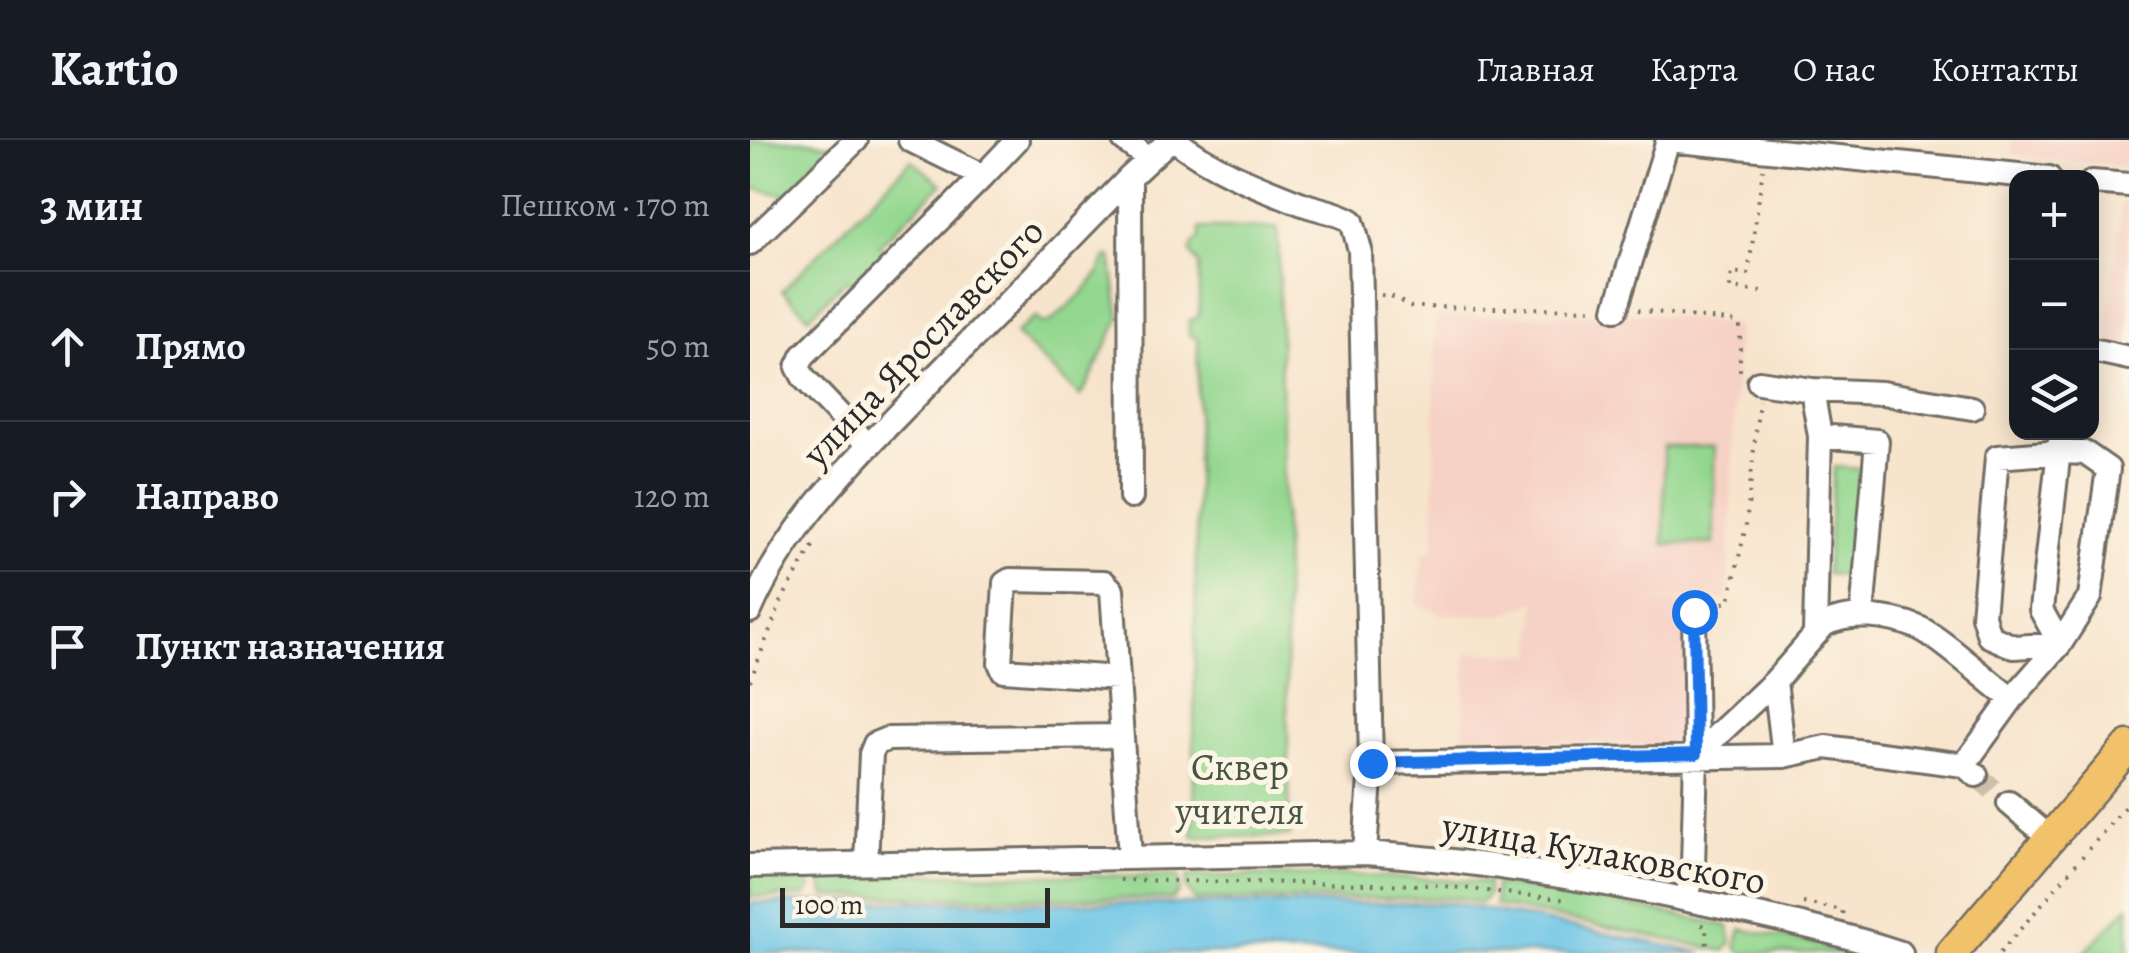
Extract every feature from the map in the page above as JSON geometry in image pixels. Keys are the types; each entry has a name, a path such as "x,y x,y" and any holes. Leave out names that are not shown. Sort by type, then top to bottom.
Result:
{"main road":[{"path":"1952,953 2129,746"}],"street":[{"path":"750,243 856,140"},
{"path":"910,140 982,176"},
{"path":"869,446 804,378 798,366 803,356 1017,140"},
{"path":"1124,140 1149,159"},
{"path":"1173,140 1200,160 1304,205 1352,220 1360,250 1372,763 1365,852"},
{"name":"улица Ярославского","path":"750,611 765,576 796,530 869,446 1130,176 1173,140"},
{"path":"1616,309 1668,140 1797,146 2009,173"},
{"path":"1130,176 1131,496"},
{"path":"2099,183 2129,185"},
{"path":"2099,352 2129,358"},
{"path":"1758,382 1812,390 1882,393 1972,408"},
{"path":"1812,390 1820,436 1816,632"},
{"path":"1820,436 1877,441 1862,616"},
{"path":"1372,763 1696,754 1784,756 1826,747 1970,770 2012,699 2060,644 2090,596 2108,469 2060,442 1998,457 1982,616 1989,636 2014,647 2060,644"},
{"path":"2060,442 2041,610 2060,644"},
{"path":"1118,678 1003,670 1000,663 1004,583 1104,582 1115,600 1130,856"},
{"path":"1688,911 1696,754 1694,612"},
{"path":"1696,754 1775,681 1816,632 1832,620 1862,616 1918,627 2012,699"},
{"path":"1775,681 1784,756"},
{"path":"866,864 871,754 875,744 887,739 1121,736"},
{"path":"2009,803 2050,838"},
{"name":"улица Кулаковского","path":"750,866 1365,852 1538,870 1688,911 1839,932 1902,953"}],"path":[{"path":"1761,292 1730,288 1732,272 1748,274 1764,163"},
{"path":"1361,294 1391,296 1411,306 1616,309 1740,325 1738,372 1743,380 1758,382 1759,405 1746,526 1729,602 1694,612"},
{"path":"750,681 782,599 818,538"},
{"path":"2000,953 2129,802"},
{"path":"1121,880 1434,884 1568,899"},
{"path":"1688,911 1706,926 1707,950"}],"shaded area":[{"path":"2012,140 2129,140 2129,167 2011,155"},
{"path":"2121,203 2129,204 2129,350 2107,342"},
{"path":"1643,313 1737,325 1728,599 1634,601 1691,603 1686,746 1463,738 1466,652 1534,655 1536,601 1503,615 1441,614 1417,604 1424,552 1434,551 1435,317"}],"green space":[{"path":"750,140 802,140 837,146 787,196 750,187"},
{"path":"911,160 942,184 879,245 889,255 856,289 846,280 809,317 782,291"},
{"name":"Сквер учителя","path":"1200,228 1278,228 1290,836 1193,837 1198,340 1189,334 1189,321 1199,316 1199,265 1190,252 1199,240"},
{"path":"1106,257 1111,257 1120,319 1080,396 1015,334 1035,317 1043,324 1050,322 1082,294"},
{"path":"1664,447 1714,447 1714,544 1664,544"},
{"path":"1834,467 1863,469 1854,577 1826,574"},
{"path":"812,873 805,896 750,897 750,874"},
{"path":"819,873 1179,876 1179,892 1172,899 825,896"},
{"path":"1350,875 1488,882 1488,894 1481,903 1458,898 1195,900 1186,888 1187,876"},
{"path":"1495,884 1565,892 1729,926 1731,943 1725,951 1495,905"},
{"path":"2129,906 2129,953 2084,953"},
{"path":"1741,929 1855,953 1741,953 1736,947"}],"water":[{"path":"750,903 1454,903 1703,953 750,953"}],"tunnel":[{"path":"1976,775 2009,803"}],"route":[{"path":"1372,763 1696,754 1694,612"}]}
